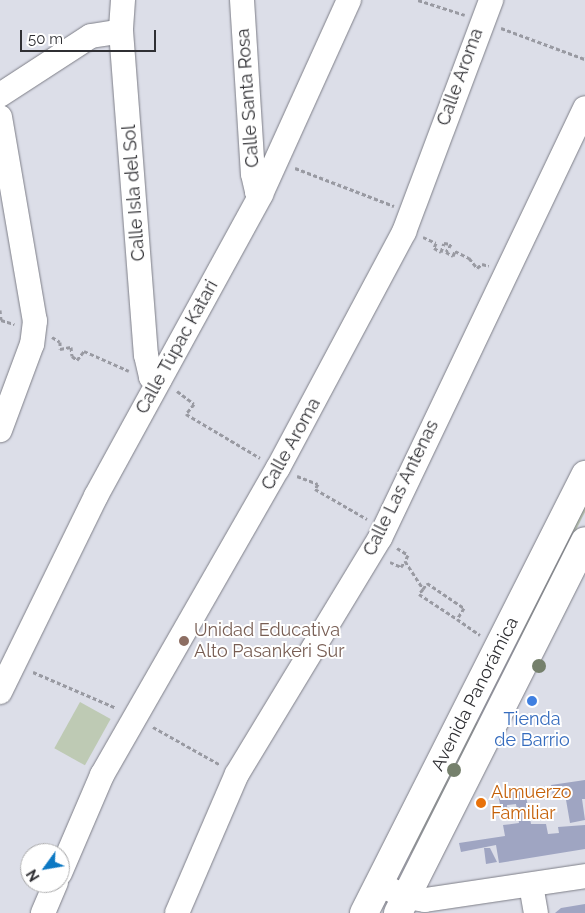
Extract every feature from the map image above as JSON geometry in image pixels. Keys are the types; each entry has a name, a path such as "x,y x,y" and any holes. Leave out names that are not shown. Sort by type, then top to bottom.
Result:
{"main road":[{"name":"Avenida Panorámica","path":"364,913 585,476"},
{"name":"Avenida Panorámica","path":"402,905 585,541"}],"street":[{"name":"Calle Isla del Sol","path":"123,0 122,31 146,355 156,378"},
{"name":"Calle Santa Rosa","path":"242,0 253,174 257,192 261,194"},
{"name":"Calle Túpac Katari","path":"0,692 156,378 278,161 349,0"},
{"name":"Calle Aroma","path":"70,850 102,775 278,468 408,222 491,0"},
{"path":"0,95 91,36 122,31"},
{"name":"Calle Las Antenas","path":"177,913 237,774 380,538 585,108"},
{"path":"0,117 35,320 32,344 0,430"},
{"path":"379,884 402,905 585,876"},
{"path":"531,885 536,913"},
{"path":"43,913 52,893"}],"path":[{"path":"278,161 408,222 411,235 408,242 412,245 417,235 436,243 434,248 441,252 444,242 451,244 446,252 453,256 455,251 469,258 469,263 478,268 482,264 507,273"},
{"path":"33,330 46,332 60,342 60,349 70,347 72,356 77,360 84,351 156,378"},
{"path":"370,552 401,567 405,560 423,589"},
{"path":"457,619 464,608 427,583 419,594 485,638"}],"green space":[{"path":"585,506 585,512 521,640 518,639"},
{"path":"80,702 111,719 85,765 54,748"},
{"path":"476,722 479,723 411,854 410,852"}],"building":[{"path":"585,780 585,799 582,799 585,820 570,823 565,794 553,796 551,785"},
{"path":"525,790 531,824 546,824 548,834 559,833 558,827 585,825 585,849 499,863 496,845 461,852 459,843 505,836 503,825 519,823 516,804 507,805 508,814 502,815 498,794"},
{"path":"484,848 490,848 497,862 486,864"},
{"path":"585,904 585,913 555,913 561,908"}],"place":[{"name":"Unidad Educativa Alto Pasankeri Sur","path":"184,641"},
{"name":"Tienda de Barrio","path":"532,701"},
{"name":"Almuerzo Familiar","path":"481,803"}]}
